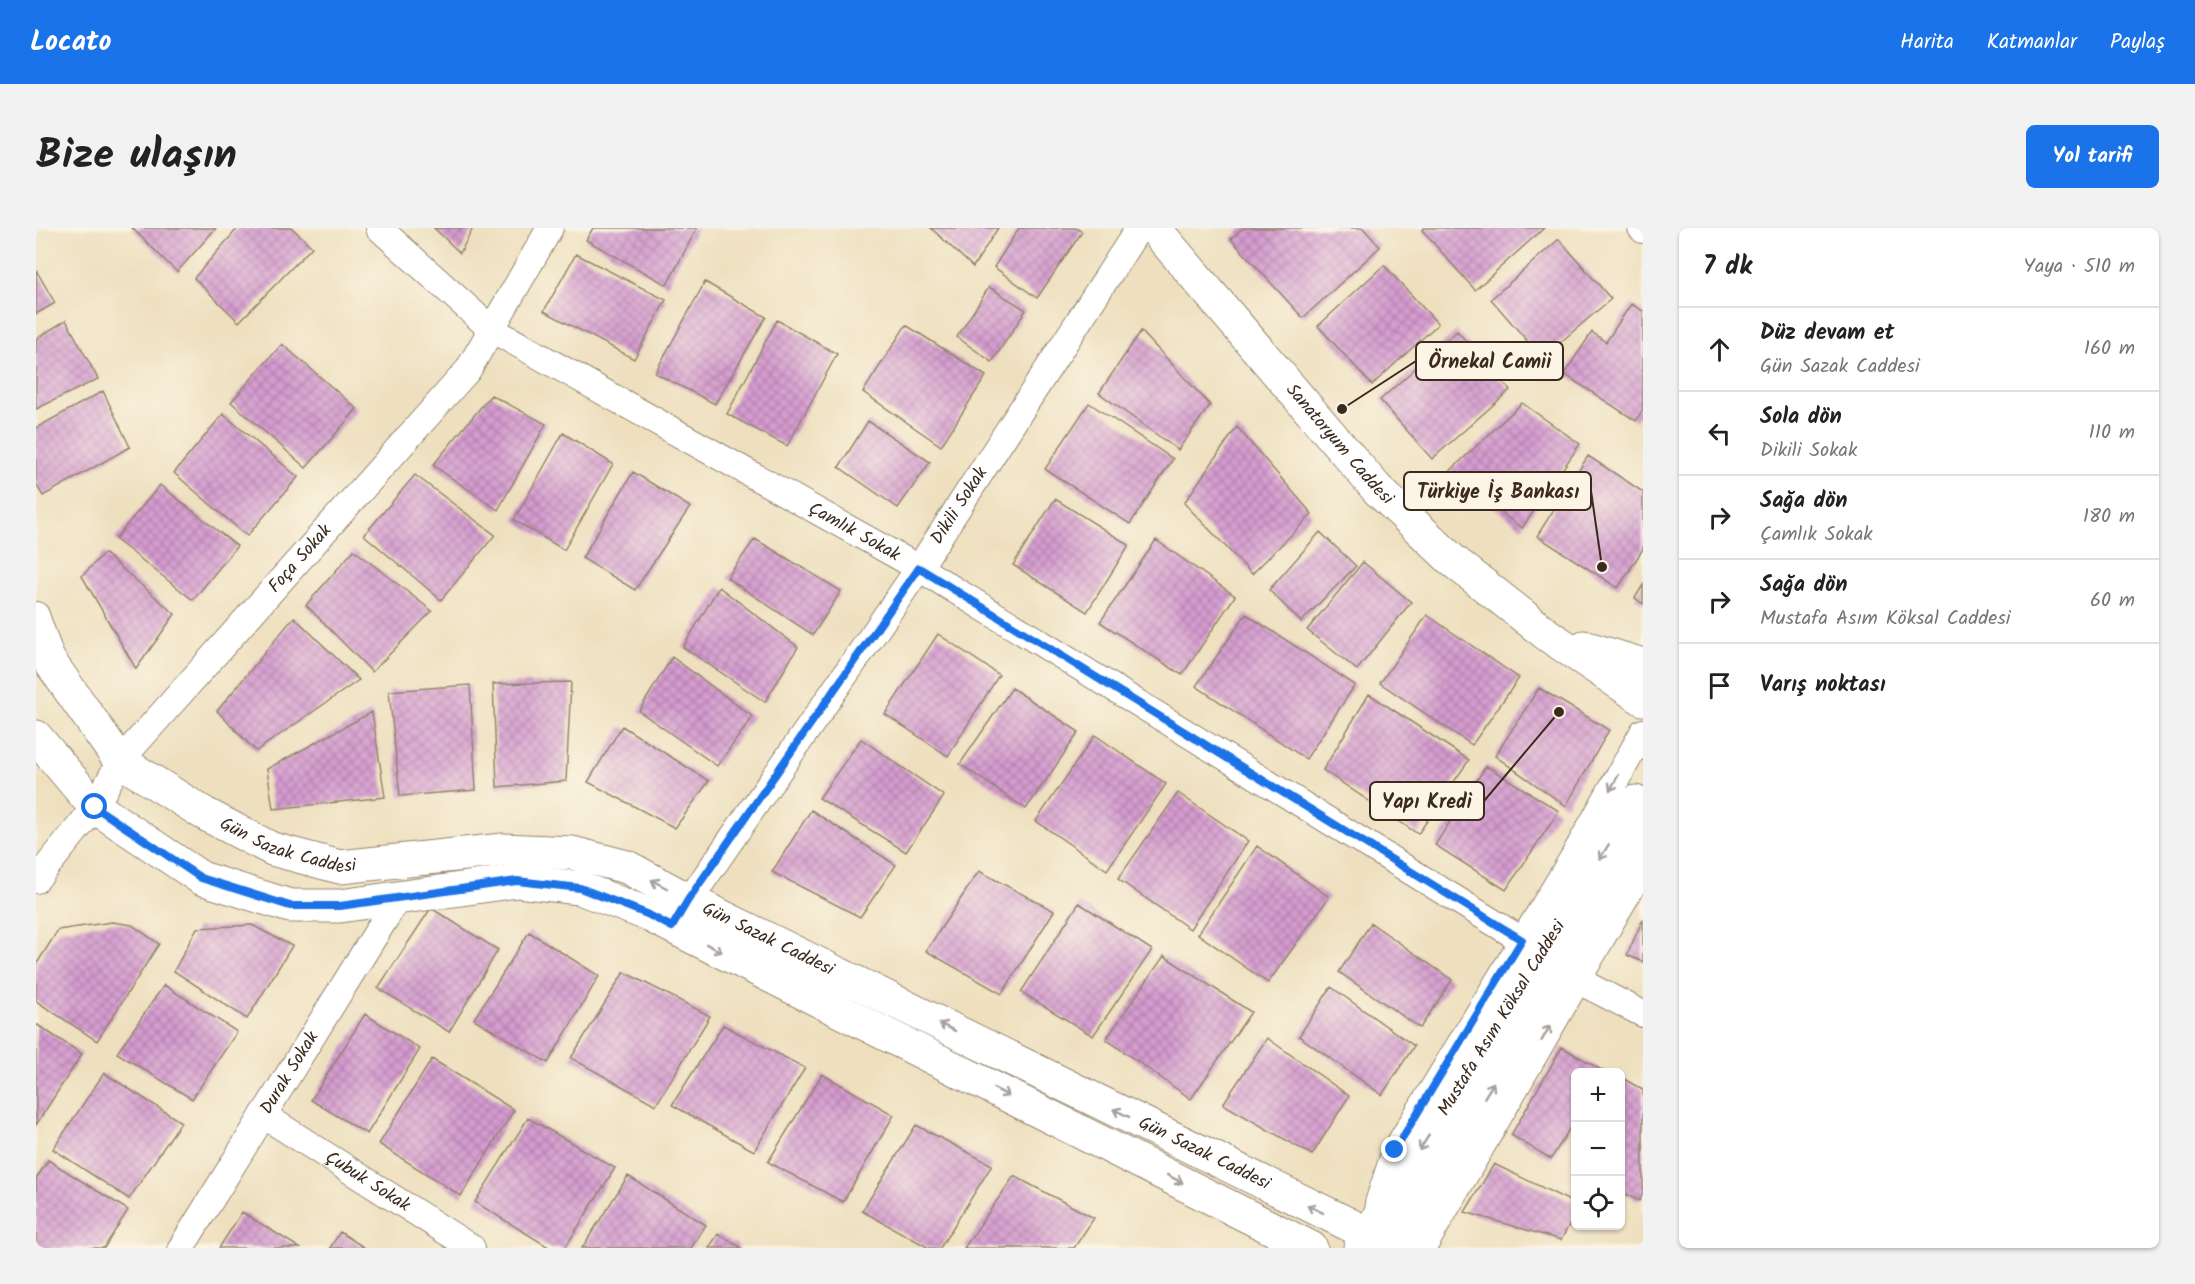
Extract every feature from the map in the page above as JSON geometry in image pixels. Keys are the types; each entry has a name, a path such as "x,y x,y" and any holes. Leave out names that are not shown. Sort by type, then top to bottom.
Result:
{"main road":[{"name":"Sanatoryum Caddesi","path":"1154,228 1377,489 1452,560 1549,636 1643,699"},
{"name":"Sanatoryum Caddesi","path":"1549,636 1643,665"},
{"name":"Gün Sazak Caddesi","path":"36,642 120,761 205,814 272,849 340,867 503,850 572,853 627,867 680,913 1311,1248"},
{"name":"Gün Sazak Caddesi","path":"36,737 95,807 201,878 290,906 340,906 517,881 580,888 647,914 680,913 1383,1245"},
{"name":"Mustafa Asım Köksal Caddesi","path":"1383,1245 1635,802"},
{"name":"Mustafa Asım Köksal Caddesi","path":"1383,1245 1643,834"}],"street":[{"name":"Çamlık Sokak","path":"379,228 491,329 919,568 1522,940"},
{"name":"Foça Sokak","path":"36,880 95,807 120,761 468,370 550,228"},
{"name":"Dikili Sokak","path":"680,913 919,568 1139,228"},
{"name":"Gün Sazak Caddesi","path":"36,615 55,669"},
{"name":"Mustafa Asım Köksal Caddesi","path":"1383,1245 1395,1150 1574,856 1643,732"},
{"path":"1423,1248 1643,867"},
{"name":"Durak Sokak","path":"181,1248 398,897"},
{"path":"1577,980 1643,1014"},
{"name":"Çubuk Sokak","path":"263,1115 472,1248"}],"building":[{"path":"132,228 216,228 177,272"},
{"path":"238,228 292,228 312,247 239,322 194,278"},
{"path":"434,228 473,228 460,253"},
{"path":"593,228 697,228 667,285 586,240"},
{"path":"931,228 998,228 973,267"},
{"path":"1019,228 1076,228 1082,232 1037,298 994,267"},
{"path":"1243,228 1363,228 1380,247 1303,318 1231,239"},
{"path":"1424,228 1544,228 1475,290 1422,230"},
{"path":"1559,239 1611,299 1542,358 1491,299"},
{"path":"576,254 666,300 634,359 544,311"},
{"path":"1384,265 1438,324 1372,385 1318,326"},
{"path":"36,270 55,303 36,314"},
{"path":"705,282 766,317 715,404 655,373"},
{"path":"989,287 1026,310 992,362 957,337"},
{"path":"1631,304 1643,311 1643,409 1636,421 1564,374 1592,332 1606,342"},
{"path":"66,320 98,379 36,409 36,339"},
{"path":"777,320 837,354 787,446 727,414"},
{"path":"906,325 986,376 941,446 863,392"},
{"path":"1141,331 1210,405 1178,450 1099,393"},
{"path":"1457,331 1510,390 1432,459 1380,400"},
{"path":"282,344 357,409 306,468 231,402"},
{"path":"103,391 130,447 43,496 36,484 36,428"},
{"path":"491,395 546,424 498,510 433,465"},
{"path":"1089,403 1173,459 1130,524 1045,469"},
{"path":"1522,403 1580,444 1522,528 1448,473"},
{"path":"223,414 298,477 247,536 174,473"},
{"path":"868,421 930,462 898,508 839,467"},
{"path":"1237,427 1312,514 1252,574 1184,503"},
{"path":"563,433 613,464 564,550 514,520"},
{"path":"1588,456 1643,492 1643,549 1618,588 1537,536"},
{"path":"633,472 690,507 635,590 582,558"},
{"path":"415,475 495,535 441,600 364,535"},
{"path":"160,485 237,546 193,600 115,539"},
{"path":"1055,499 1129,545 1087,612 1013,565"},
{"path":"1320,532 1356,566 1301,622 1269,590"},
{"path":"755,539 841,591 813,635 727,578"},
{"path":"1156,540 1235,596 1182,675 1100,622"},
{"path":"354,550 432,611 372,672 306,605"},
{"path":"104,553 175,614 136,669 82,576"},
{"path":"1363,562 1411,602 1357,670 1307,630"},
{"path":"1643,585 1643,604 1635,598"},
{"path":"719,587 798,647 765,702 683,647"},
{"path":"1246,614 1355,685 1306,759 1196,686"},
{"path":"1427,615 1519,678 1472,745 1380,683"},
{"path":"294,617 359,680 256,751 217,711"},
{"path":"938,634 999,675 948,756 885,714"},
{"path":"672,657 753,717 717,766 639,711"},
{"path":"571,682 566,781 497,787 493,684"},
{"path":"470,685 476,790 400,796 389,691"},
{"path":"1012,688 1079,732 1026,809 960,764"},
{"path":"1539,688 1609,730 1566,806 1495,756"},
{"path":"1369,694 1469,760 1418,834 1323,770"},
{"path":"372,712 385,797 273,809 267,769"},
{"path":"622,726 709,781 675,828 588,782"},
{"path":"1095,735 1166,784 1107,870 1036,821"},
{"path":"861,739 944,796 906,852 819,798"},
{"path":"1486,766 1559,811 1506,890 1435,845"},
{"path":"1178,793 1248,841 1190,929 1118,879"},
{"path":"811,810 896,865 860,917 772,872"},
{"path":"1257,846 1329,897 1268,983 1198,934"},
{"path":"979,871 1054,911 1002,994 926,951"},
{"path":"1079,903 1152,950 1093,1036 1021,992"},
{"path":"431,908 498,950 449,1032 378,988"},
{"path":"1643,919 1643,962 1627,955"},
{"path":"112,922 132,925 159,944 97,1041 36,1001 36,965 58,930"},
{"path":"1371,923 1452,980 1420,1028 1339,972"},
{"path":"252,925 292,946 247,1019 174,971 197,928"},
{"path":"529,932 599,976 548,1063 474,1019"},
{"path":"1164,956 1251,1012 1191,1099 1106,1039"},
{"path":"624,972 710,1016 656,1105 571,1058"},
{"path":"164,985 237,1032 192,1099 117,1053"},
{"path":"1331,987 1414,1046 1382,1095 1299,1036"},
{"path":"365,1014 420,1049 367,1134 311,1100"},
{"path":"36,1024 82,1054 36,1125"},
{"path":"723,1025 805,1068 754,1151 672,1105"},
{"path":"1267,1038 1349,1096 1312,1155 1223,1104"},
{"path":"1562,1047 1598,1068 1571,1068 1571,1126 1551,1159 1511,1135"},
{"path":"432,1059 514,1110 461,1196 379,1144"},
{"path":"104,1073 181,1122 129,1199 53,1149"},
{"path":"822,1074 894,1115 843,1202 768,1162"},
{"path":"1625,1080 1643,1090 1643,1193 1639,1201 1625,1194"},
{"path":"528,1118 615,1168 565,1248 550,1248 475,1202"},
{"path":"916,1125 992,1165 940,1248 929,1248 862,1211"},
{"path":"48,1160 128,1210 104,1248 36,1248 36,1179"},
{"path":"1494,1164 1571,1202 1571,1221 1561,1240 1465,1212"},
{"path":"628,1176 706,1225 691,1248 582,1248"},
{"path":"1014,1176 1094,1218 1074,1248 964,1248"},
{"path":"242,1212 300,1248 219,1248"},
{"path":"340,1232 365,1248 330,1248"},
{"path":"718,1234 742,1248 709,1248"}],"place":[{"name":"Örnekal Camii","path":"1342,409"},
{"name":"Türkiye İş Bankası","path":"1602,567"},
{"name":"Yapı Kredi","path":"1559,712"}],"route":[{"path":"95,807 201,878 290,906 340,906 517,881 580,888 647,914 672,927 688,900 919,568 1522,940 1395,1150"}]}
